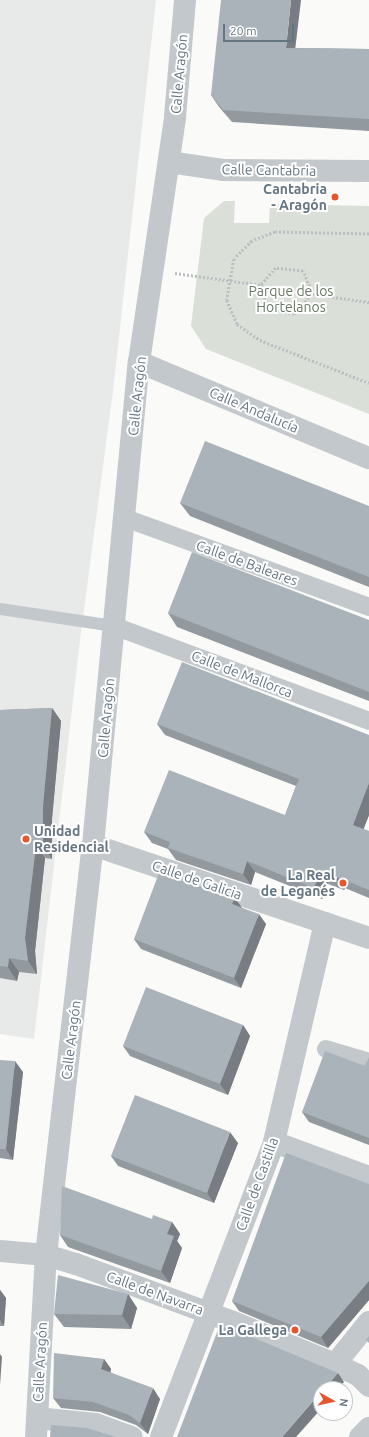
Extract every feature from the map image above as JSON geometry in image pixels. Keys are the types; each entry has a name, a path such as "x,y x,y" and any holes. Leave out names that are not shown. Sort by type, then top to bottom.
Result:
{"street":[{"name":"Calle Aragón","path":"37,1428 46,1255 93,845 139,362 155,271 169,162 185,0"},
{"name":"Calle Cantabria","path":"169,162 224,170 369,171"},
{"name":"Calle Andalucía","path":"139,362 369,458"},
{"name":"Calle de Baleares","path":"125,518 369,607"},
{"name":"Calle de Mallorca","path":"114,626 369,722"},
{"name":"Calle de Galicia","path":"93,845 369,938"},
{"name":"Calle de Castilla","path":"161,1437 274,1142 325,923"},
{"path":"326,1049 369,1062"},
{"path":"274,1142 369,1177"},
{"name":"Calle de Navarra","path":"0,1251 46,1255 209,1314 335,1364 358,1375 369,1386"},
{"path":"335,1364 369,1322"},
{"path":"37,1428 96,1424 132,1437"},
{"path":"360,1437 369,1428"}],"lane":[{"path":"0,609 114,626"}],"path":[{"path":"369,234 274,232 252,241 234,259 229,279 228,300 237,324 260,340 369,383"},
{"path":"262,285 276,268 303,271 312,294"},
{"path":"155,271 229,279 262,285"},
{"path":"262,285 269,309 294,314 312,294"},
{"path":"312,294 369,302"}],"shaded area":[{"path":"0,0 156,0 113,391 80,640 34,1039 0,1034"}],"green space":[{"name":"Parque de los Hortelanos","path":"224,201 235,201 234,223 269,223 270,204 369,206 369,414 206,349 191,326 204,218"}],"building":[{"path":"221,0 291,0 286,48 369,49 369,119 223,110 211,95"},
{"path":"205,441 369,506 369,577 180,503"},
{"path":"192,552 369,620 369,692 168,613"},
{"path":"182,662 369,735 369,783 353,825 369,831 369,890 337,877 336,879 320,873 314,888 247,861 243,874 168,848 170,842 144,832 169,770 285,815 299,779 157,724"},
{"name":"Unidad Residencial","path":"52,708 43,806 43,846 36,845 25,938 28,961 9,958 8,967 0,966 0,710"},
{"path":"159,873 235,898 232,904 259,914 234,978 134,939"},
{"path":"146,987 243,1025 220,1084 123,1046"},
{"path":"325,1051 365,1066 369,1058 369,1138 302,1112"},
{"path":"0,1060 15,1061 6,1149 0,1149"},
{"path":"135,1095 230,1132 207,1193 111,1156"},
{"path":"286,1153 369,1184 369,1281 321,1337 232,1301"},
{"path":"62,1186 152,1219 153,1215 172,1222 167,1234 174,1236 161,1271 60,1235"},
{"path":"58,1275 128,1294 122,1315 54,1314"},
{"path":"225,1326 338,1373 331,1381 313,1381 313,1401 282,1437 177,1437 219,1327 224,1329"},
{"path":"369,1336 369,1343 366,1340"},
{"path":"54,1353 104,1359 101,1369 153,1388 140,1423 129,1415 93,1402 53,1398"},
{"path":"51,1425 87,1428 116,1437 50,1437"}],"place":[{"name":"Cantabria - Aragón","path":"335,197"},
{"name":"Unidad Residencial","path":"26,839"},
{"name":"La Real de Leganés","path":"343,883"},
{"name":"La Gallega","path":"295,1330"}]}
